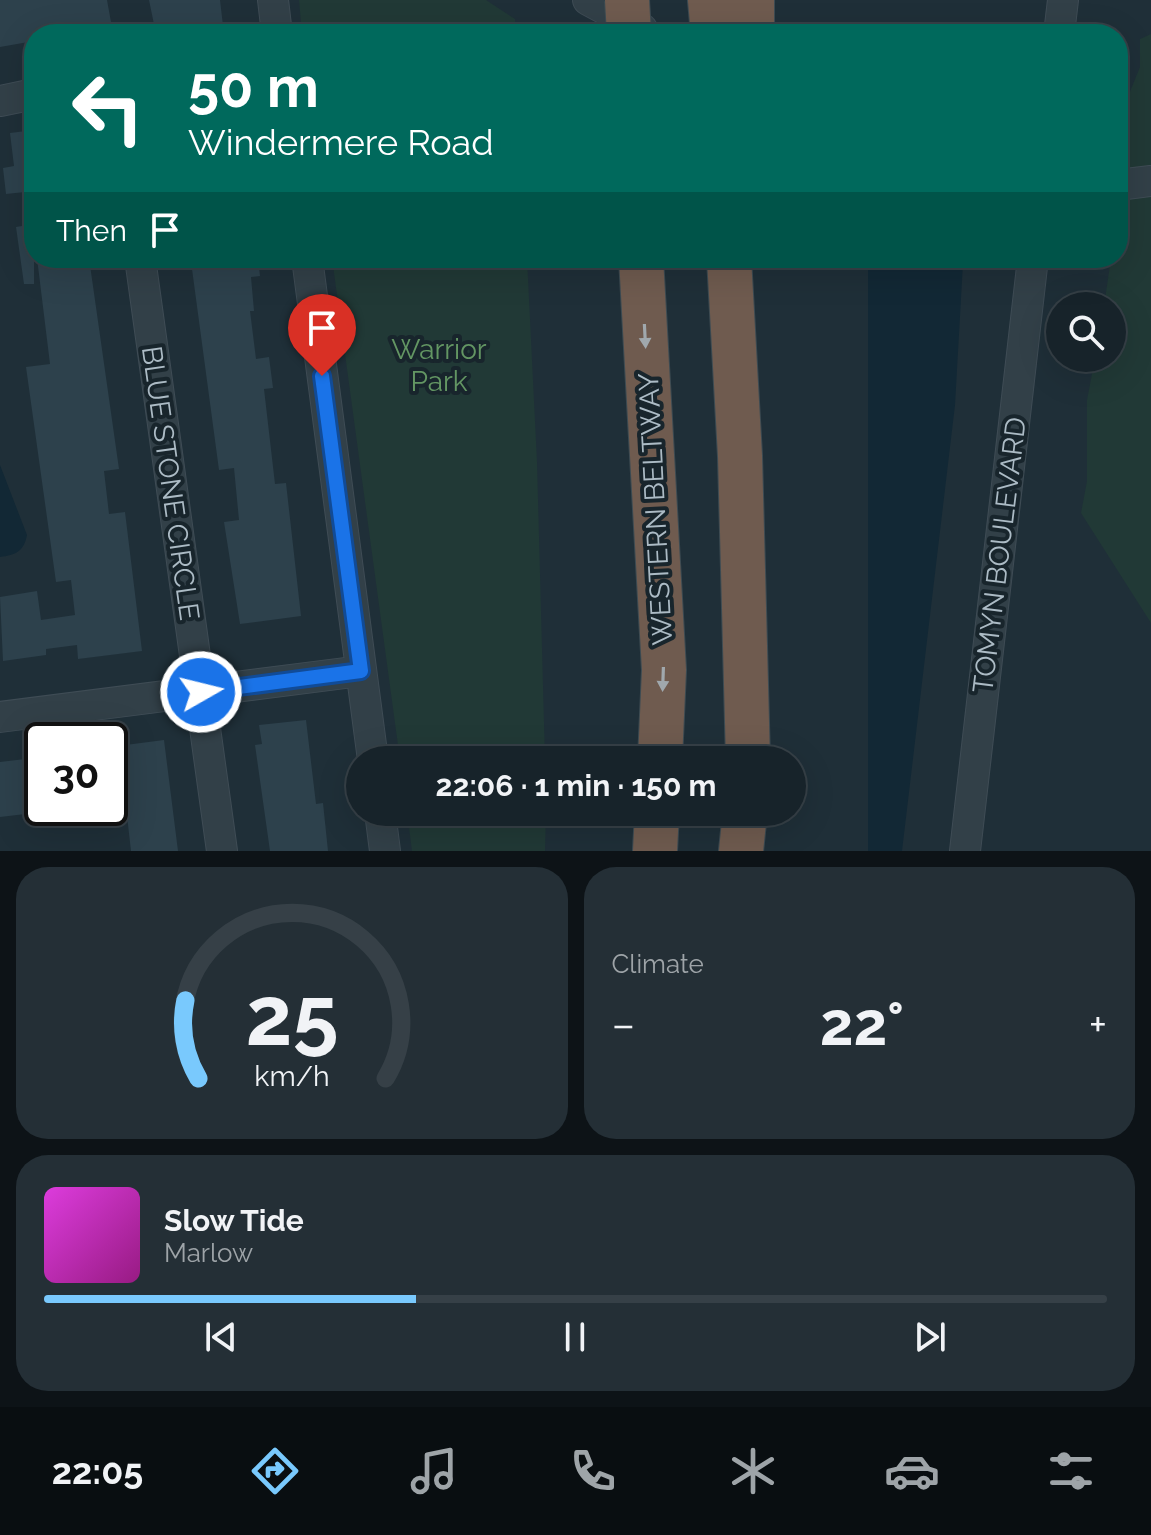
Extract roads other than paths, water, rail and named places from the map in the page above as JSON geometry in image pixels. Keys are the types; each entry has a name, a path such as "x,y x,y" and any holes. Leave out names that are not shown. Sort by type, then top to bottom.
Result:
{"highway":[{"path":"627,0 628,24"},
{"path":"710,0 712,24"},
{"path":"752,0 752,24"},
{"name":"WESTERN BELTWAY","path":"642,268 664,670 661,746"},
{"path":"730,268 740,456 749,746"},
{"path":"749,746 751,268"},
{"path":"655,851 656,826"},
{"path":"741,851 744,826"}],"street":[{"path":"273,0 276,24"},
{"path":"588,0 632,24"},
{"path":"1060,24 1063,0"},
{"path":"0,101 24,96"},
{"path":"1128,184 1151,181"},
{"name":"BLUE STONE CIRCLE","path":"141,268 222,851"},
{"path":"308,268 371,746"},
{"name":"TOMYN BOULEVARD","path":"965,851 1032,268"},
{"path":"0,717 361,671"},
{"path":"382,826 385,851"}],"water":[{"path":"868,268 963,268 955,405 902,851 868,851"},
{"path":"0,465 27,535 18,551 0,557"}],"park label":[{"name":"Warrior Park","path":"439,365"}]}
